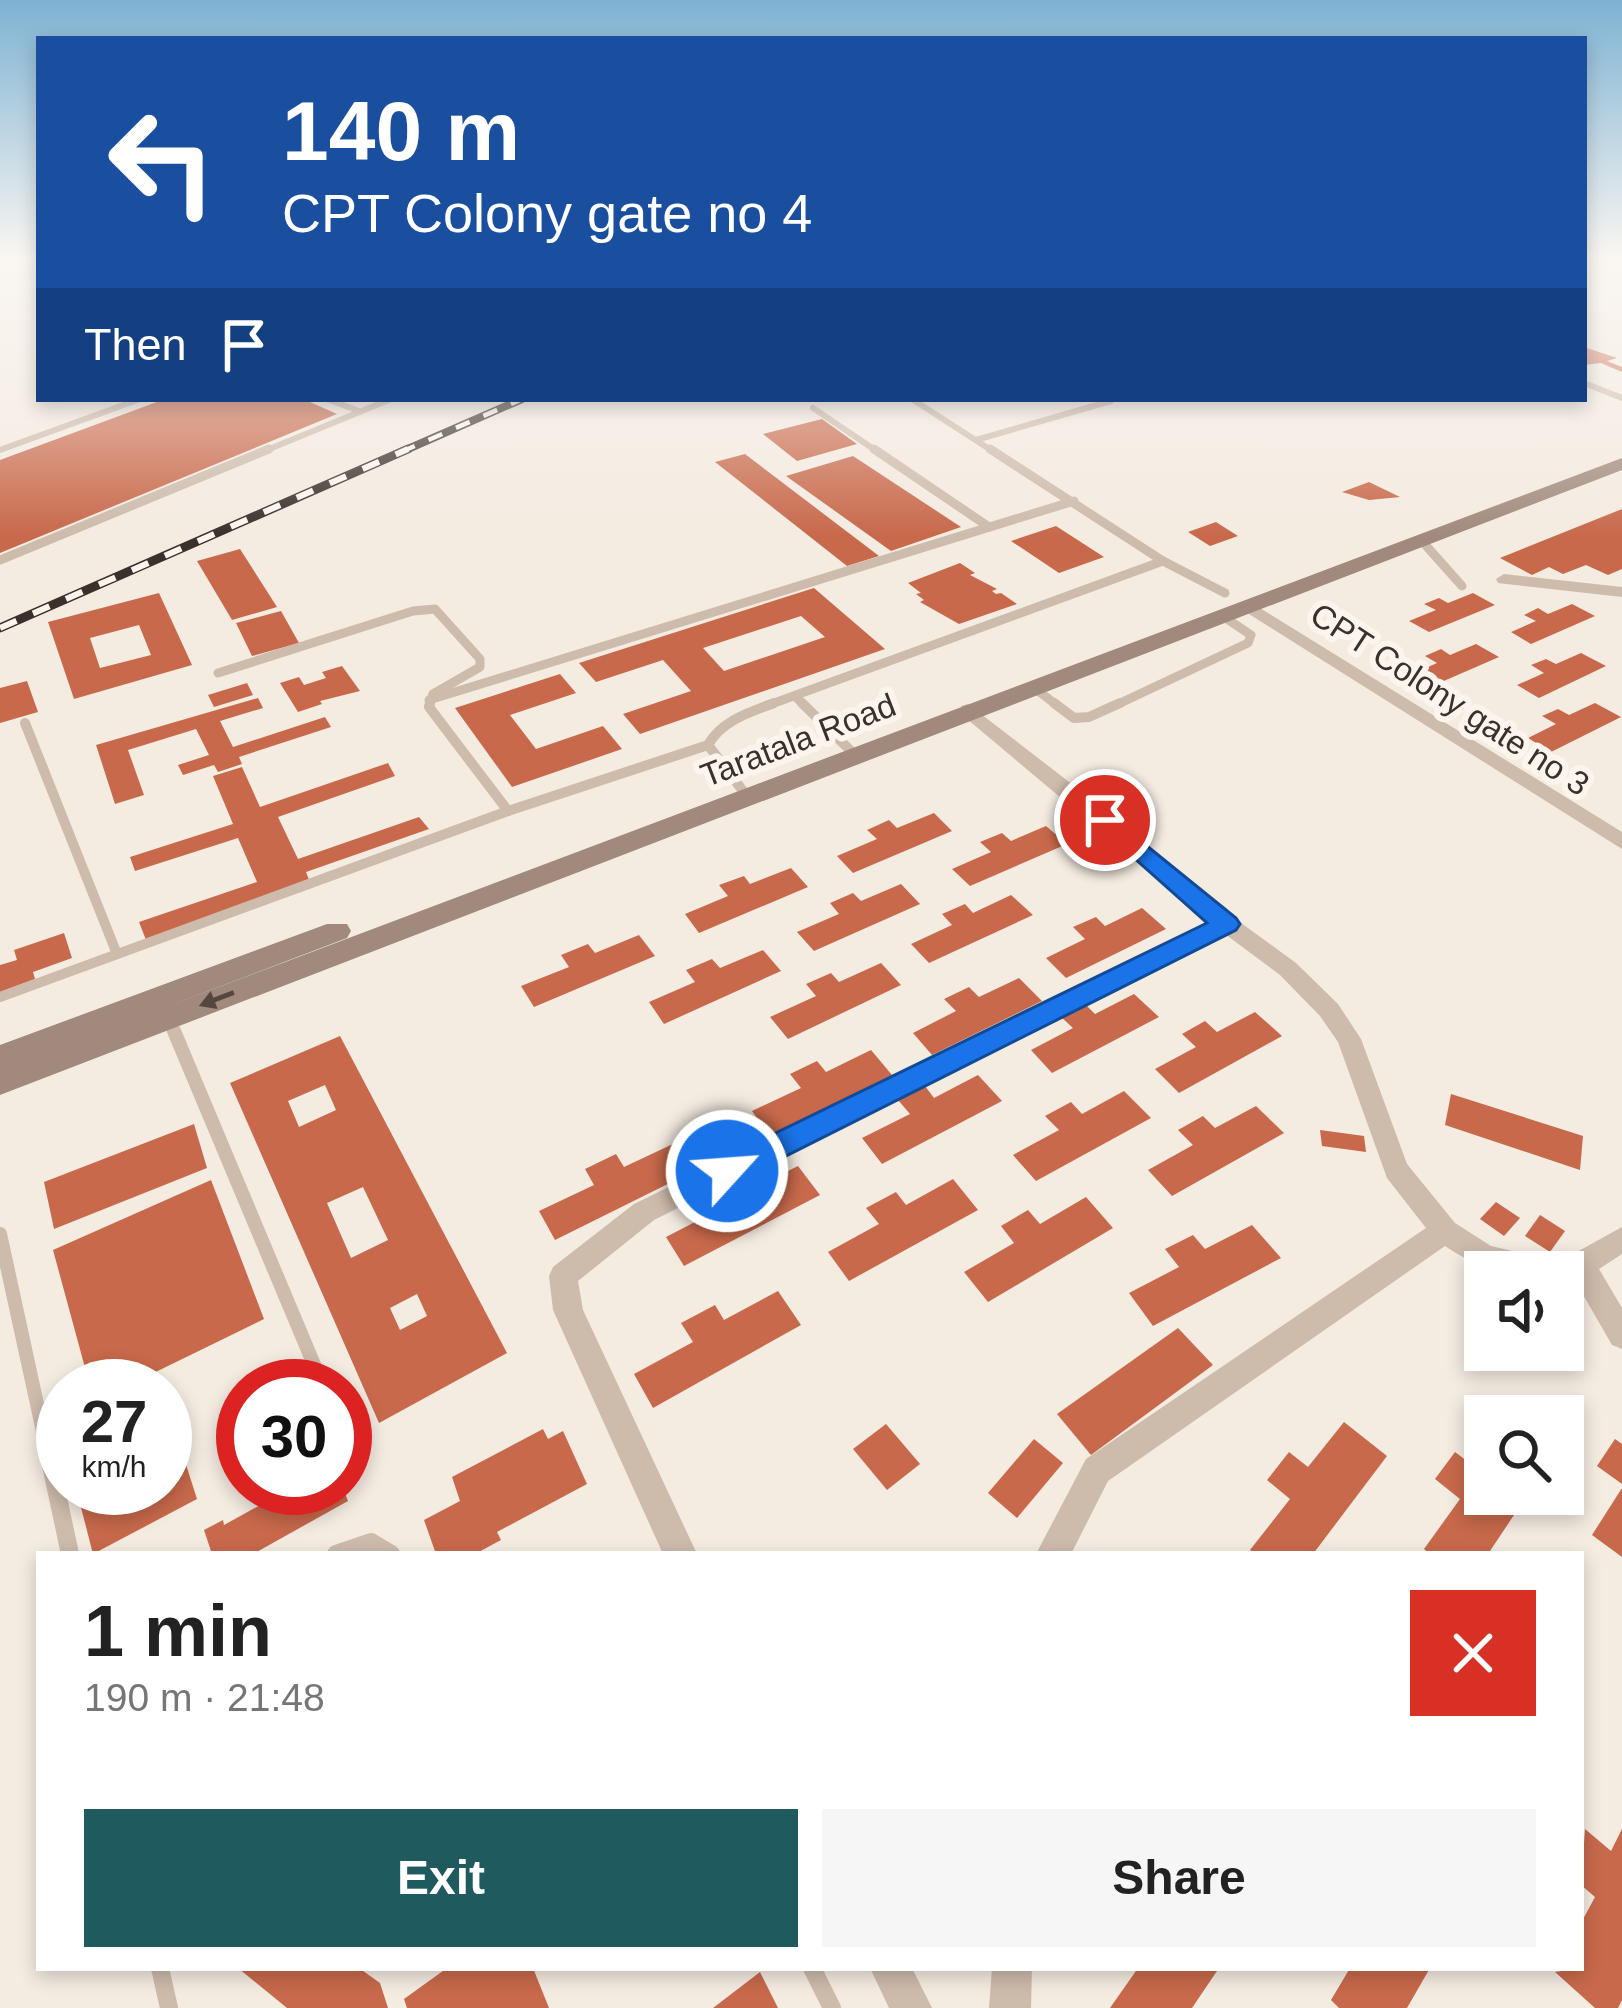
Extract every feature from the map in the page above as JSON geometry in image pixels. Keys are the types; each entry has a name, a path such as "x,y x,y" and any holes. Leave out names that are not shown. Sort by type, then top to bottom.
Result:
{"main road":[{"path":"847,746 1231,605 1622,447"},
{"name":"Taratala Road","path":"0,1083 847,746 968,710 1231,605 1622,464"},
{"path":"0,1058 740,787"}],"street":[{"path":"1504,579 1622,592"},
{"name":"CPT Colony gate no 3","path":"1231,605 1622,842"},
{"path":"968,710 1288,970 1329,1010 1349,1039 1396,1170 1445,1231 1475,1251"},
{"path":"679,1551 568,1310 563,1276 644,1212 1227,924"},
{"path":"1055,1551 1097,1470 1445,1231"},
{"path":"1584,1263 1622,1239"},
{"path":"1584,1270 1622,1335"},
{"path":"892,1971 911,2008"},
{"path":"1010,2008 1012,1971"}],"lane":[{"path":"1587,384 1622,398"},
{"path":"0,450 132,402"},
{"path":"335,402 360,412"},
{"path":"0,560 384,402"},
{"path":"917,402 1231,605 1251,635 1248,643 1089,718 1074,718 1033,686"},
{"path":"976,440 1108,402"},
{"path":"813,408 989,527"},
{"path":"429,700 1074,501"},
{"path":"1420,540 1462,586"},
{"path":"0,997 508,812 708,745 714,734 743,714 1163,561"},
{"path":"218,674 412,610 435,609 480,659 480,667 429,700"},
{"path":"797,698 847,746"},
{"path":"429,700 433,715 508,812"},
{"path":"25,723 117,954"},
{"path":"708,745 740,787"},
{"path":"169,1018 312,1359"},
{"path":"0,1234 69,1551"},
{"path":"342,1551 358,1542 375,1542 388,1551"},
{"path":"161,1971 169,2008"},
{"path":"814,1971 832,2008"}],"building":[{"path":"1587,349 1617,358 1607,361 1622,367 1622,372 1601,363 1587,365"},
{"path":"157,402 310,402 337,414 0,553 0,460"},
{"path":"822,419 857,444 797,461 763,434"},
{"path":"745,454 879,556 847,566 715,462"},
{"path":"853,456 961,527 891,551 786,476"},
{"path":"1369,482 1400,497 1369,500 1342,492"},
{"path":"1622,509 1622,569 1608,575 1586,565 1563,574 1549,567 1532,575 1500,558"},
{"path":"1216,522 1238,536 1210,546 1188,532"},
{"path":"1056,526 1104,557 1059,573 1011,541"},
{"path":"240,549 277,607 232,620 197,561"},
{"path":"960,563 975,573 970,575 997,589 992,591 996,594 1017,604 959,624 920,602 924,600 916,594 921,593 908,583"},
{"path":"814,588 885,649 640,734 623,714 691,691 663,660 596,682 579,663","holes":["801,616 825,637 724,671 703,648"]},
{"path":"159,593 192,665 74,699 48,622","holes":["139,625 151,655 100,668 90,638"]},
{"path":"1473,593 1495,605 1429,632 1409,621 1436,610 1424,604 1439,598 1448,603"},
{"path":"1572,604 1595,616 1531,644 1511,632 1536,621 1524,615 1538,608 1548,614"},
{"path":"281,611 299,643 252,656 236,623"},
{"path":"1476,644 1499,657 1430,687 1410,675 1437,663 1425,656 1441,649 1450,655"},
{"path":"1581,653 1606,666 1539,698 1517,685 1544,673 1531,665 1546,659 1556,664"},
{"path":"342,666 360,691 298,712 280,683 299,677 304,685"},
{"path":"560,674 576,693 510,715 536,749 603,726 622,749 512,787 455,708"},
{"path":"27,681 38,712 0,723 0,688"},
{"path":"247,683 253,695 214,707 208,695"},
{"path":"258,698 263,708 220,721 233,747 325,717 331,727 239,757 242,764 218,772 214,765 183,775 178,765 209,755 196,729 128,750 144,795 115,804 96,745"},
{"path":"1595,703 1621,717 1551,752 1528,738 1556,724 1542,716 1558,709 1569,715"},
{"path":"388,763 395,776 278,817 298,859 419,817 429,829 306,872 309,880 146,940 139,922 257,882 238,838 135,871 130,857 233,824 213,776 242,767 260,807"},
{"path":"934,813 952,831 853,873 837,856 877,839 867,830 889,820 897,828"},
{"path":"1046,826 1067,844 970,886 952,869 991,852 980,842 1002,833 1011,841"},
{"path":"791,868 808,887 699,933 685,914 728,896 719,885 744,876 750,884"},
{"path":"901,884 920,904 814,951 797,932 839,914 830,903 853,893 861,901"},
{"path":"1011,895 1033,915 929,963 911,944 952,925 942,914 965,904 973,913"},
{"path":"1142,908 1166,929 1066,978 1046,958 1085,939 1073,927 1096,917 1105,926"},
{"path":"64,933 72,958 33,972 35,979 0,992 0,965 17,960 14,950"},
{"path":"639,935 655,956 534,1007 521,986 569,967 561,955 588,944 595,953"},
{"path":"763,950 781,971 664,1024 649,1002 695,982 686,970 712,959 720,968"},
{"path":"881,963 901,985 788,1039 770,1017 816,996 806,984 831,973 839,982"},
{"path":"1019,978 1042,1001 932,1055 913,1033 956,1011 944,999 969,987 979,997"},
{"path":"1134,994 1159,1017 1052,1073 1031,1050 1073,1028 1060,1016 1084,1003 1095,1014"},
{"path":"1255,1012 1282,1036 1179,1093 1155,1069 1196,1047 1182,1034 1205,1021 1217,1032"},
{"path":"340,1036 507,1353 379,1423 372,1407 372,1359 351,1359 230,1083","holes":["325,1085 336,1110 299,1127 288,1101","363,1187 388,1240 351,1258 327,1203","417,1294 427,1316 400,1330 390,1308"]},
{"path":"871,1050 892,1075 770,1136 752,1111 801,1088 790,1074 817,1061 826,1072"},
{"path":"978,1075 1002,1101 882,1164 862,1138 910,1114 898,1100 925,1086 934,1098"},
{"path":"1124,1091 1151,1118 1036,1181 1013,1155 1059,1130 1045,1116 1071,1102 1082,1114"},
{"path":"1451,1094 1583,1136 1580,1170 1445,1125"},
{"path":"1256,1106 1284,1133 1172,1196 1148,1170 1193,1145 1178,1130 1203,1116 1215,1128"},
{"path":"194,1124 207,1168 54,1229 44,1182"},
{"path":"1320,1130 1364,1136 1366,1152 1322,1146"},
{"path":"675,1143 694,1171 555,1240 539,1211 594,1185 585,1169 616,1154 624,1167"},
{"path":"798,1166 820,1195 684,1266 666,1237 720,1209 709,1193 739,1178 748,1191"},
{"path":"953,1179 978,1210 849,1281 828,1252 879,1224 866,1208 896,1192 906,1205"},
{"path":"211,1180 264,1319 182,1359 83,1359 53,1250"},
{"path":"1086,1197 1113,1228 988,1302 964,1272 1014,1243 1001,1226 1028,1210 1040,1224"},
{"path":"1496,1202 1520,1218 1504,1236 1480,1219"},
{"path":"1540,1215 1565,1231 1551,1251 1525,1236"},
{"path":"1252,1225 1281,1258 1153,1326 1129,1293 1179,1267 1165,1249 1193,1235 1205,1249"},
{"path":"778,1291 801,1325 653,1408 634,1374 693,1342 681,1323 715,1305 724,1320"},
{"path":"1178,1328 1213,1365 1091,1455 1057,1414"},
{"path":"1344,1422 1387,1456 1315,1551 1251,1551 1290,1499 1267,1480 1289,1452 1308,1467"},
{"path":"886,1424 920,1464 887,1490 853,1449"},
{"path":"543,1429 548,1439 563,1431 587,1484 497,1532 501,1540 481,1551 435,1551 424,1520 460,1501 452,1477"},
{"path":"1034,1439 1063,1463 1017,1518 988,1493"},
{"path":"1615,1439 1622,1444 1622,1484 1597,1466"},
{"path":"1455,1452 1464,1459 1464,1515 1514,1515 1490,1551 1426,1551 1424,1549 1460,1499 1435,1479"},
{"path":"1622,1488 1622,1557 1592,1535"},
{"path":"83,1515 167,1515 99,1551 92,1551"},
{"path":"242,1515 323,1515 258,1551 211,1551 204,1530 223,1520 224,1525"},
{"path":"1585,1829 1611,1851 1622,1829 1622,2000 1618,2008 1595,2008 1555,1972 1584,1971 1584,1917 1595,1897 1584,1888"},
{"path":"242,1971 363,1971 380,1983 388,2008 287,2008"},
{"path":"443,1971 534,1971 549,2008 407,2008 404,1999"},
{"path":"1136,1971 1217,1971 1192,2008 1110,2008"},
{"path":"1348,1971 1428,1971 1407,2008 1339,2008 1331,2000"},
{"path":"760,1972 778,2008 713,2008"}],"railway":[{"path":"401,452 515,402"},
{"path":"0,628 408,449"}],"route":[{"path":"727,1171 1227,924 1185,893 1105,820"}]}
